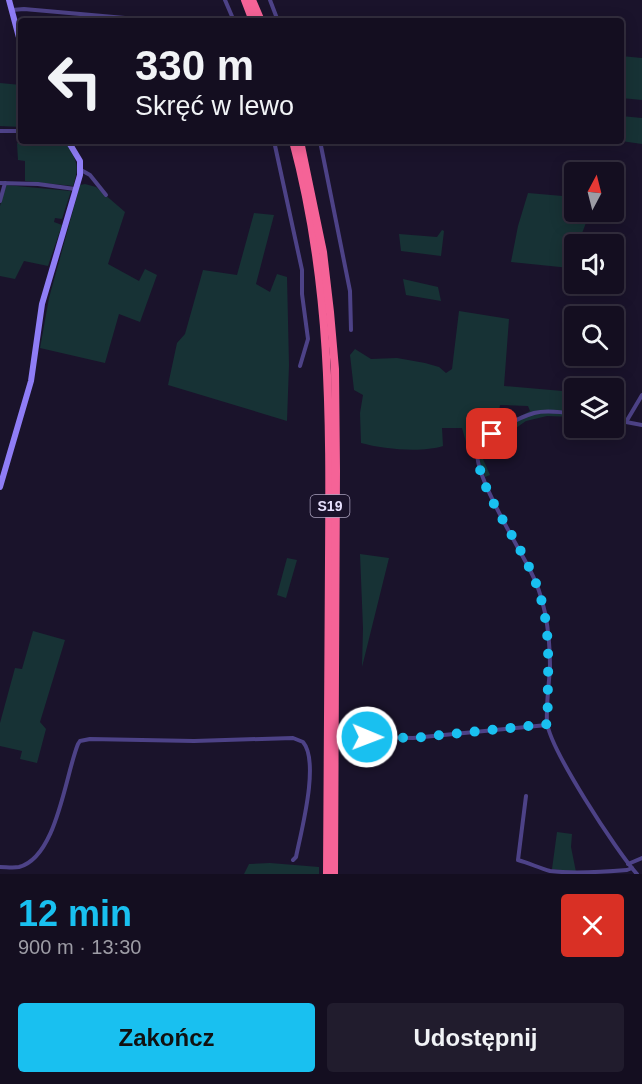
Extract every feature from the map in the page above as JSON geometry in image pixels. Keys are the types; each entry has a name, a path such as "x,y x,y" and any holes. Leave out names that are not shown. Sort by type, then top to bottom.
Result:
{"highway":[{"path":"245,0 253,18"},
{"path":"252,0 260,18"},
{"name":"S19","path":"294,144 316,250 328,362 330,461 327,874"},
{"name":"S19","path":"301,144 324,260 335,376 334,874"}],"street":[{"path":"9,0 18,33"},
{"path":"225,0 233,18"},
{"path":"270,0 277,18"},
{"path":"12,10 24,9 125,18"},
{"path":"0,130 18,131"},
{"path":"0,487 31,381 41,310 81,171 79,159 71,144"},
{"path":"275,144 302,270 302,294 308,339 300,366"},
{"path":"321,144 350,291 351,330"},
{"path":"81,171 90,175 106,195"},
{"path":"0,201 3,183 75,189"},
{"path":"642,395 626,422 642,425"},
{"path":"564,414 534,413 492,434 477,451 477,459 482,476 533,575 544,612 549,651 548,724 553,741 612,842 637,874"},
{"path":"367,737 413,738 548,724"},
{"path":"0,867 16,867 24,864 45,845 78,744 80,741 90,739 194,741 293,738 303,742 309,753 309,798 296,857 293,860"},
{"path":"526,796 518,860 549,871 567,874 632,868"},
{"path":"628,864 642,858"}],"green space":[{"path":"624,56 642,58 642,100 624,98"},
{"path":"0,83 18,85 18,127 0,126"},
{"path":"624,116 642,118 642,144 624,141"},
{"path":"17,143 67,144 76,164 73,186 25,181 25,161 18,160"},
{"path":"6,185 71,191 62,219 55,218 54,222 62,225 48,266 24,261 15,279 0,276 0,206"},
{"path":"80,185 96,187 125,212 108,264 139,281 145,269 157,275 140,322 119,314 105,363 40,348 49,298"},
{"path":"528,193 564,196 564,222 586,222 582,234 564,234 564,267 511,262 518,226"},
{"path":"254,213 274,215 256,284 270,292 277,274 287,277 289,365 287,421 168,385 177,343 185,334 203,270 237,275"},
{"path":"442,230 444,231 441,256 401,251 399,234 437,237"},
{"path":"403,279 438,287 441,301 406,295"},
{"path":"459,311 509,319 504,386 564,391 564,417 547,416 526,421 484,450 483,459 490,475 485,477 479,450 496,430 530,411 528,406 500,405 497,421 470,416 471,440 466,442 462,428 442,428 443,446 434,448 402,449 361,443 360,413 363,395 354,390 350,355 355,349 371,359 397,358 425,363 439,367 446,373 452,369"},
{"path":"360,554 389,558 362,667 363,628"},
{"path":"287,558 297,560 286,598 277,595"},
{"path":"33,631 65,640 40,722 46,729 37,763 20,759 22,751 0,746 0,723 15,668 22,669"},
{"path":"557,832 572,834 571,847 576,872 552,869"},
{"path":"270,863 319,867 319,874 244,874 249,864"}],"route":[{"path":"367,737 413,738 548,724 549,651 540,597 533,575 482,476 477,459 477,451 492,434"}]}
